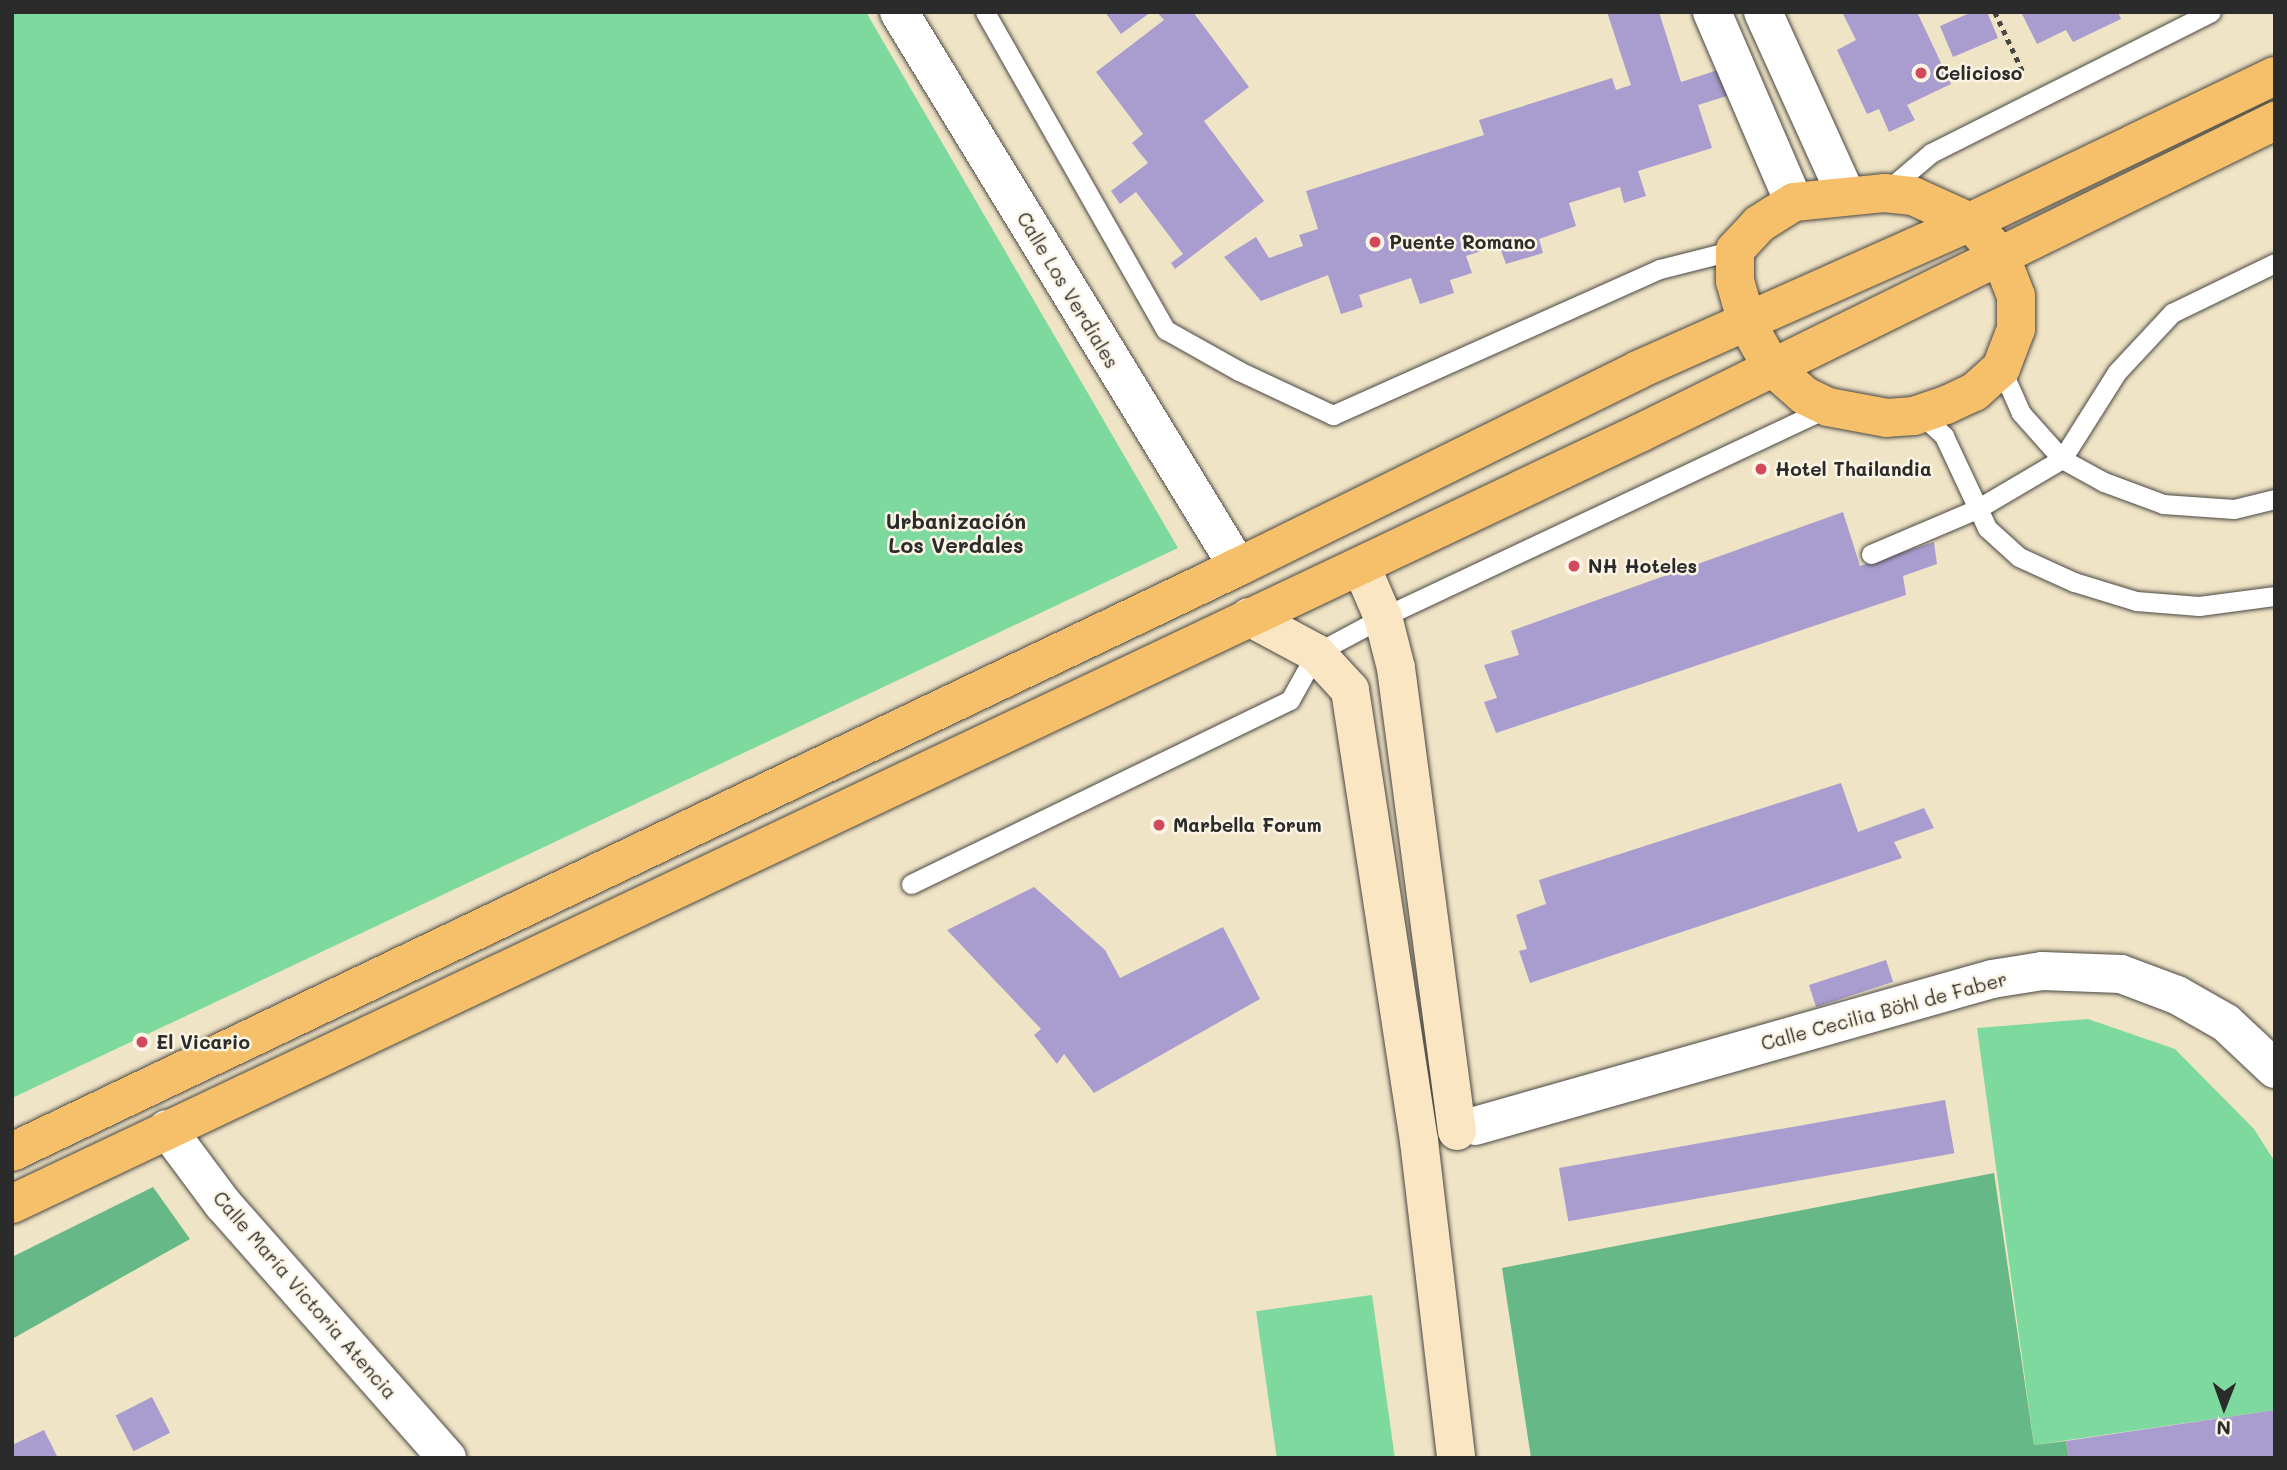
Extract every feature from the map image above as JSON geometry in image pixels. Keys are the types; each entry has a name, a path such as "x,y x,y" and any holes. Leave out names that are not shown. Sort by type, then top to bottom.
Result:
{"main road":[{"path":"12,1152 1238,567 1638,370 1970,222 2275,76"},
{"path":"12,1204 1361,566 2275,121"},
{"path":"1884,192 1913,196 1970,222 2000,256 2016,296 2016,330 2001,368 1974,392 1914,416 1854,415 1805,396 1771,366 1746,323 1735,281 1735,250 1759,224 1794,202 1884,192"}],"street":[{"name":"Calle Los Verdiales","path":"899,12 1238,567"},
{"path":"1712,12 1794,202"},
{"path":"1763,12 1846,195"},
{"path":"1361,566 1383,617 1396,668 1466,1128 1419,1141"},
{"path":"1249,617 1316,653 1350,690 1419,1141 1456,1458"},
{"name":"Calle Cecilia Böhl de Faber","path":"1466,1128 1992,979 2042,971 2121,974 2177,995 2226,1023 2275,1069"},
{"name":"Calle María Victoria Atencia","path":"167,1129 223,1204 324,1313 447,1458"}],"lane":[{"path":"985,12 1166,330 1239,371 1333,415 1660,269 1735,250"},
{"path":"1884,192 1931,153 2211,12"},
{"path":"1871,554 1977,509 2062,460 2117,372 2172,313 2275,263"},
{"path":"2001,368 2021,414 2062,460 2104,482 2164,504 2234,509 2275,499"},
{"path":"911,884 1290,700 1316,653 1383,617 1828,407"},
{"path":"1914,416 1926,419 1944,436 1987,528 2020,557 2074,582 2136,601 2199,606 2275,596"}],"path":[{"path":"1995,12 2036,98"}],"green space":[{"path":"12,12 866,12 1178,548 12,1098"},
{"path":"2088,1019 2175,1049 2254,1129 2275,1162 2275,1410 2034,1445 1977,1028"},
{"path":"1994,1173 2034,1445 2066,1441 2069,1458 1531,1458 1502,1268"},
{"path":"153,1187 190,1239 12,1339 12,1257"},
{"path":"1372,1295 1395,1458 1277,1458 1256,1311"}],"building":[{"path":"1105,12 1151,12 1121,34"},
{"path":"1157,12 1193,12 1249,87 1204,121 1264,201 1175,269 1171,263 1183,254 1136,192 1120,204 1111,191 1148,163 1132,143 1143,134 1096,72 1164,20"},
{"path":"1607,12 1659,12 1681,82 1724,68 1733,94 1698,105 1712,148 1638,171 1646,196 1624,203 1620,187 1569,203 1576,226 1539,239 1543,253 1506,264 1499,245 1466,256 1472,273 1450,280 1454,293 1420,304 1411,278 1359,295 1363,307 1341,314 1328,275 1261,301 1224,257 1256,237 1269,258 1303,246 1299,235 1318,229 1306,191 1484,135 1479,120 1612,78 1616,90 1631,85"},
{"path":"1842,12 1917,12 1951,84 1907,105 1915,120 1889,132 1879,109 1867,114 1837,50 1856,40"},
{"path":"1972,12 1987,12 1998,38 1953,57 1940,26"},
{"path":"2021,12 2118,12 2121,19 2073,42 2066,30 2037,44"},
{"path":"1843,512 1860,566 1934,542 1937,564 1903,576 1906,595 1496,733 1484,702 1497,698 1484,665 1519,655 1511,631"},
{"path":"1841,783 1858,832 1924,808 1934,828 1894,842 1902,858 1530,983 1519,951 1527,949 1516,915 1546,904 1539,880"},
{"path":"1034,887 1105,950 1120,978 1223,927 1260,999 1094,1093 1064,1054 1057,1064 1034,1035 1041,1029 947,930"},
{"path":"1886,960 1893,982 1816,1007 1809,985"},
{"path":"1945,1100 1954,1153 1568,1221 1559,1168"},
{"path":"152,1397 170,1433 134,1451 115,1416"},
{"path":"2275,1410 2275,1458 2069,1458 2066,1441"},
{"path":"44,1430 58,1458 12,1458 12,1445"}],"place":[{"name":"Celicioso","path":"1921,73"},
{"name":"Puente Romano","path":"1375,242"},
{"name":"Hotel Thailandia","path":"1761,469"},
{"name":"NH Hoteles","path":"1574,566"},
{"name":"Marbella Forum","path":"1159,825"},
{"name":"El Vicario","path":"142,1042"}],"district":[{"name":"Urbanización Los Verdales","path":"956,533"}]}
